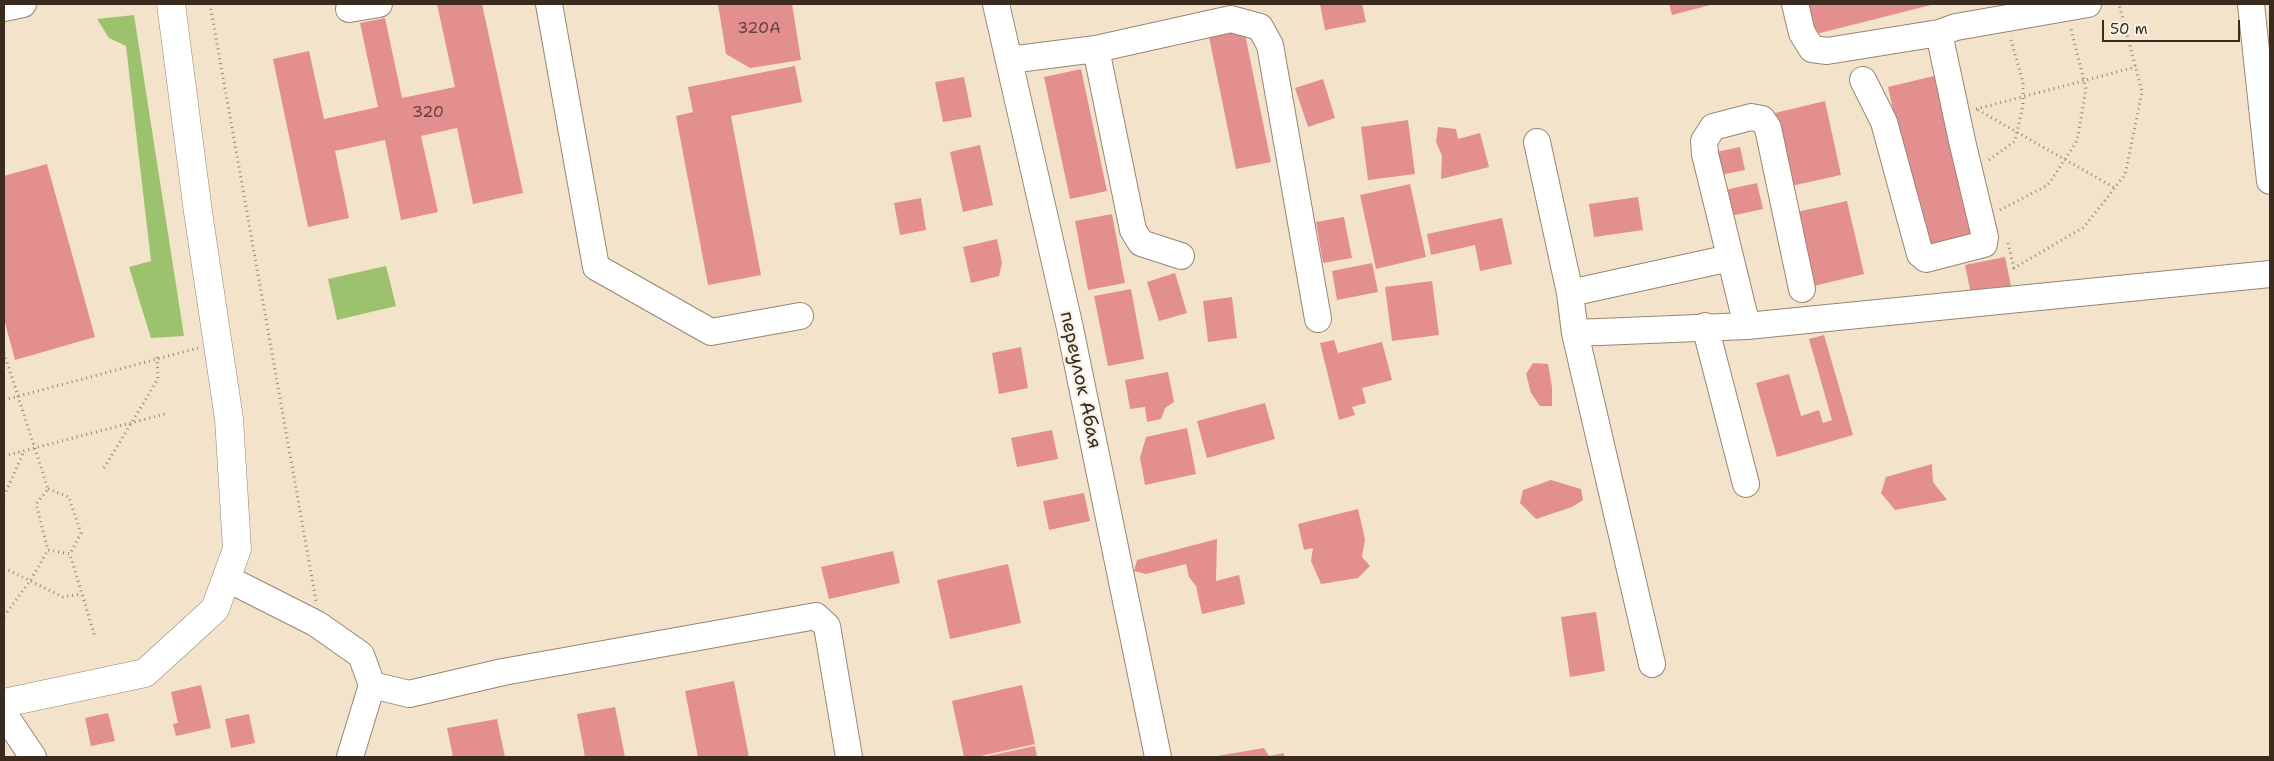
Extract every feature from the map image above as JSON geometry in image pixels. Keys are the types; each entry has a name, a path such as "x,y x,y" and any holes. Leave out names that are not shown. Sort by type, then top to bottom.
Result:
{"main road":[{"path":"4,703 145,673 215,609 237,549 229,419 198,212 171,4"}],"street":[{"path":"4,8 23,4"},
{"path":"349,9 379,4"},
{"path":"549,4 596,267 711,332 800,316"},
{"name":"переулок Абая","path":"996,4 1070,328 1158,757"},
{"path":"1795,4 1802,33 1812,49 1827,51 1940,33 2077,6"},
{"path":"2251,4 2270,181"},
{"path":"1009,60 1096,49 1231,19 1260,27 1270,45 1318,319"},
{"path":"1863,80 1884,122 1920,254 1926,259 1984,244 1985,237 1962,141 1940,33"},
{"path":"1096,49 1133,230 1141,242 1182,256"},
{"path":"1747,326 1705,154 1704,141 1713,128 1751,117 1762,119 1768,128 1802,289"},
{"path":"1537,142 1570,293 1575,333 1652,664"},
{"path":"1570,293 1730,258"},
{"path":"1575,333 1705,326 1747,326 2270,274"},
{"path":"1705,326 1746,484"},
{"path":"226,578 317,624 361,655 372,685 350,757"},
{"path":"372,685 409,694 512,670 816,616 827,626 849,757"},
{"path":"4,714 34,757"}],"path":[{"path":"210,4 315,588 317,624"},
{"path":"2006,235 2014,268 2084,227 2125,175 2142,92 2119,4"},
{"path":"2000,210 2048,185 2077,140 2086,89 2077,6"},
{"path":"1988,161 2015,140 2023,96 2023,82 2005,19"},
{"path":"1976,109 2136,67"},
{"path":"1973,100 1978,118"},
{"path":"1976,109 2115,188"},
{"path":"1986,152 1990,169"},
{"path":"1998,202 2002,218"},
{"path":"4,400 157,357 218,343"},
{"path":"4,354 48,489"},
{"path":"104,468 158,380 157,357"},
{"path":"4,456 165,414"},
{"path":"4,496 24,451"},
{"path":"4,616 30,581 48,550 36,504 48,489"},
{"path":"48,489 69,497 81,533 70,554 95,638"},
{"path":"48,550 70,554"},
{"path":"4,568 63,597 82,594"}],"green space":[{"path":"134,15 184,336 151,338 129,267 151,261 126,46 109,38 97,19"},
{"path":"386,266 396,306 337,320 328,279"}],"building":[{"path":"437,4 482,4 523,193 473,204 457,128 421,136 438,212 401,220 385,140 335,151 349,218 308,227 273,59 309,51 324,119 378,107 360,23 385,18 402,98 455,87"},
{"path":"718,4 792,4 801,60 750,68 726,54"},
{"path":"1320,4 1362,4 1366,22 1325,30"},
{"path":"1669,4 1714,4 1672,15"},
{"path":"1808,4 1935,4 1816,34"},
{"path":"1244,29 1271,162 1236,169 1209,37"},
{"path":"795,66 802,102 731,116 761,275 708,285 676,116 693,112 688,87"},
{"path":"1081,69 1107,191 1070,199 1044,77"},
{"path":"1942,74 1979,240 1924,250 1888,87"},
{"path":"964,77 972,117 943,122 935,82"},
{"path":"1323,79 1335,118 1308,127 1295,88"},
{"path":"1825,101 1841,175 1791,186 1775,113"},
{"path":"1408,120 1415,174 1368,180 1361,127"},
{"path":"1438,127 1456,129 1458,139 1480,133 1489,167 1441,179 1442,156 1436,142"},
{"path":"980,145 993,205 963,212 950,152"},
{"path":"1740,147 1745,170 1720,175 1716,152"},
{"path":"47,164 95,337 15,360 4,319 4,176"},
{"path":"1757,183 1763,209 1731,216 1725,190"},
{"path":"1410,184 1426,257 1376,269 1360,195"},
{"path":"1638,197 1643,230 1594,237 1589,204"},
{"path":"921,198 926,230 900,235 894,203"},
{"path":"1847,201 1864,274 1814,286 1797,212"},
{"path":"1112,214 1125,283 1088,290 1075,221"},
{"path":"1344,217 1352,258 1323,263 1316,222"},
{"path":"1502,218 1512,264 1480,271 1475,245 1431,255 1427,234"},
{"path":"997,239 1002,263 999,276 971,283 963,247"},
{"path":"2005,257 2011,286 1971,294 1965,265"},
{"path":"1372,263 1378,292 1337,300 1332,271"},
{"path":"1175,273 1187,313 1159,321 1147,282"},
{"path":"1432,281 1439,335 1392,341 1385,287"},
{"path":"1131,289 1144,359 1108,366 1094,296"},
{"path":"1232,297 1237,338 1208,342 1203,301"},
{"path":"1824,335 1853,435 1777,457 1756,383 1789,374 1801,416 1819,410 1823,423 1832,420 1809,339"},
{"path":"1334,340 1338,353 1382,342 1392,380 1362,388 1366,403 1352,407 1355,415 1339,420 1320,343"},
{"path":"1021,347 1028,388 999,394 992,353"},
{"path":"1533,363 1548,364 1552,387 1552,406 1540,406 1531,393 1526,374"},
{"path":"1168,372 1174,402 1165,408 1161,419 1147,422 1145,407 1130,409 1125,380"},
{"path":"1265,403 1275,439 1207,458 1197,421"},
{"path":"1187,428 1196,474 1145,485 1140,458 1146,437"},
{"path":"1052,430 1058,459 1017,467 1011,438"},
{"path":"1932,464 1933,482 1947,500 1895,510 1881,493 1886,477"},
{"path":"1551,480 1581,489 1583,500 1572,507 1536,519 1520,503 1523,490"},
{"path":"1084,493 1090,521 1049,530 1043,501"},
{"path":"1358,509 1365,539 1362,557 1370,566 1358,578 1321,584 1311,561 1313,548 1304,550 1298,524"},
{"path":"1217,539 1216,581 1239,575 1245,604 1202,614 1196,586 1189,577 1186,564 1146,574 1134,571 1137,560"},
{"path":"893,551 900,583 829,599 821,567"},
{"path":"1008,564 1021,623 950,639 937,580"},
{"path":"1596,612 1605,671 1570,677 1561,617"},
{"path":"734,681 749,757 698,757 685,691"},
{"path":"201,685 211,728 176,736 173,724 178,723 171,692"},
{"path":"1022,685 1035,744 976,757 964,757 952,701"},
{"path":"615,707 625,757 585,757 577,714"},
{"path":"108,713 115,741 91,746 85,718"},
{"path":"249,714 255,743 231,748 225,719"},
{"path":"497,719 505,757 453,757 447,728"},
{"path":"1035,746 1037,757 988,757 988,756"},
{"path":"1264,748 1269,756 1284,753 1284,757 1211,757"}]}
